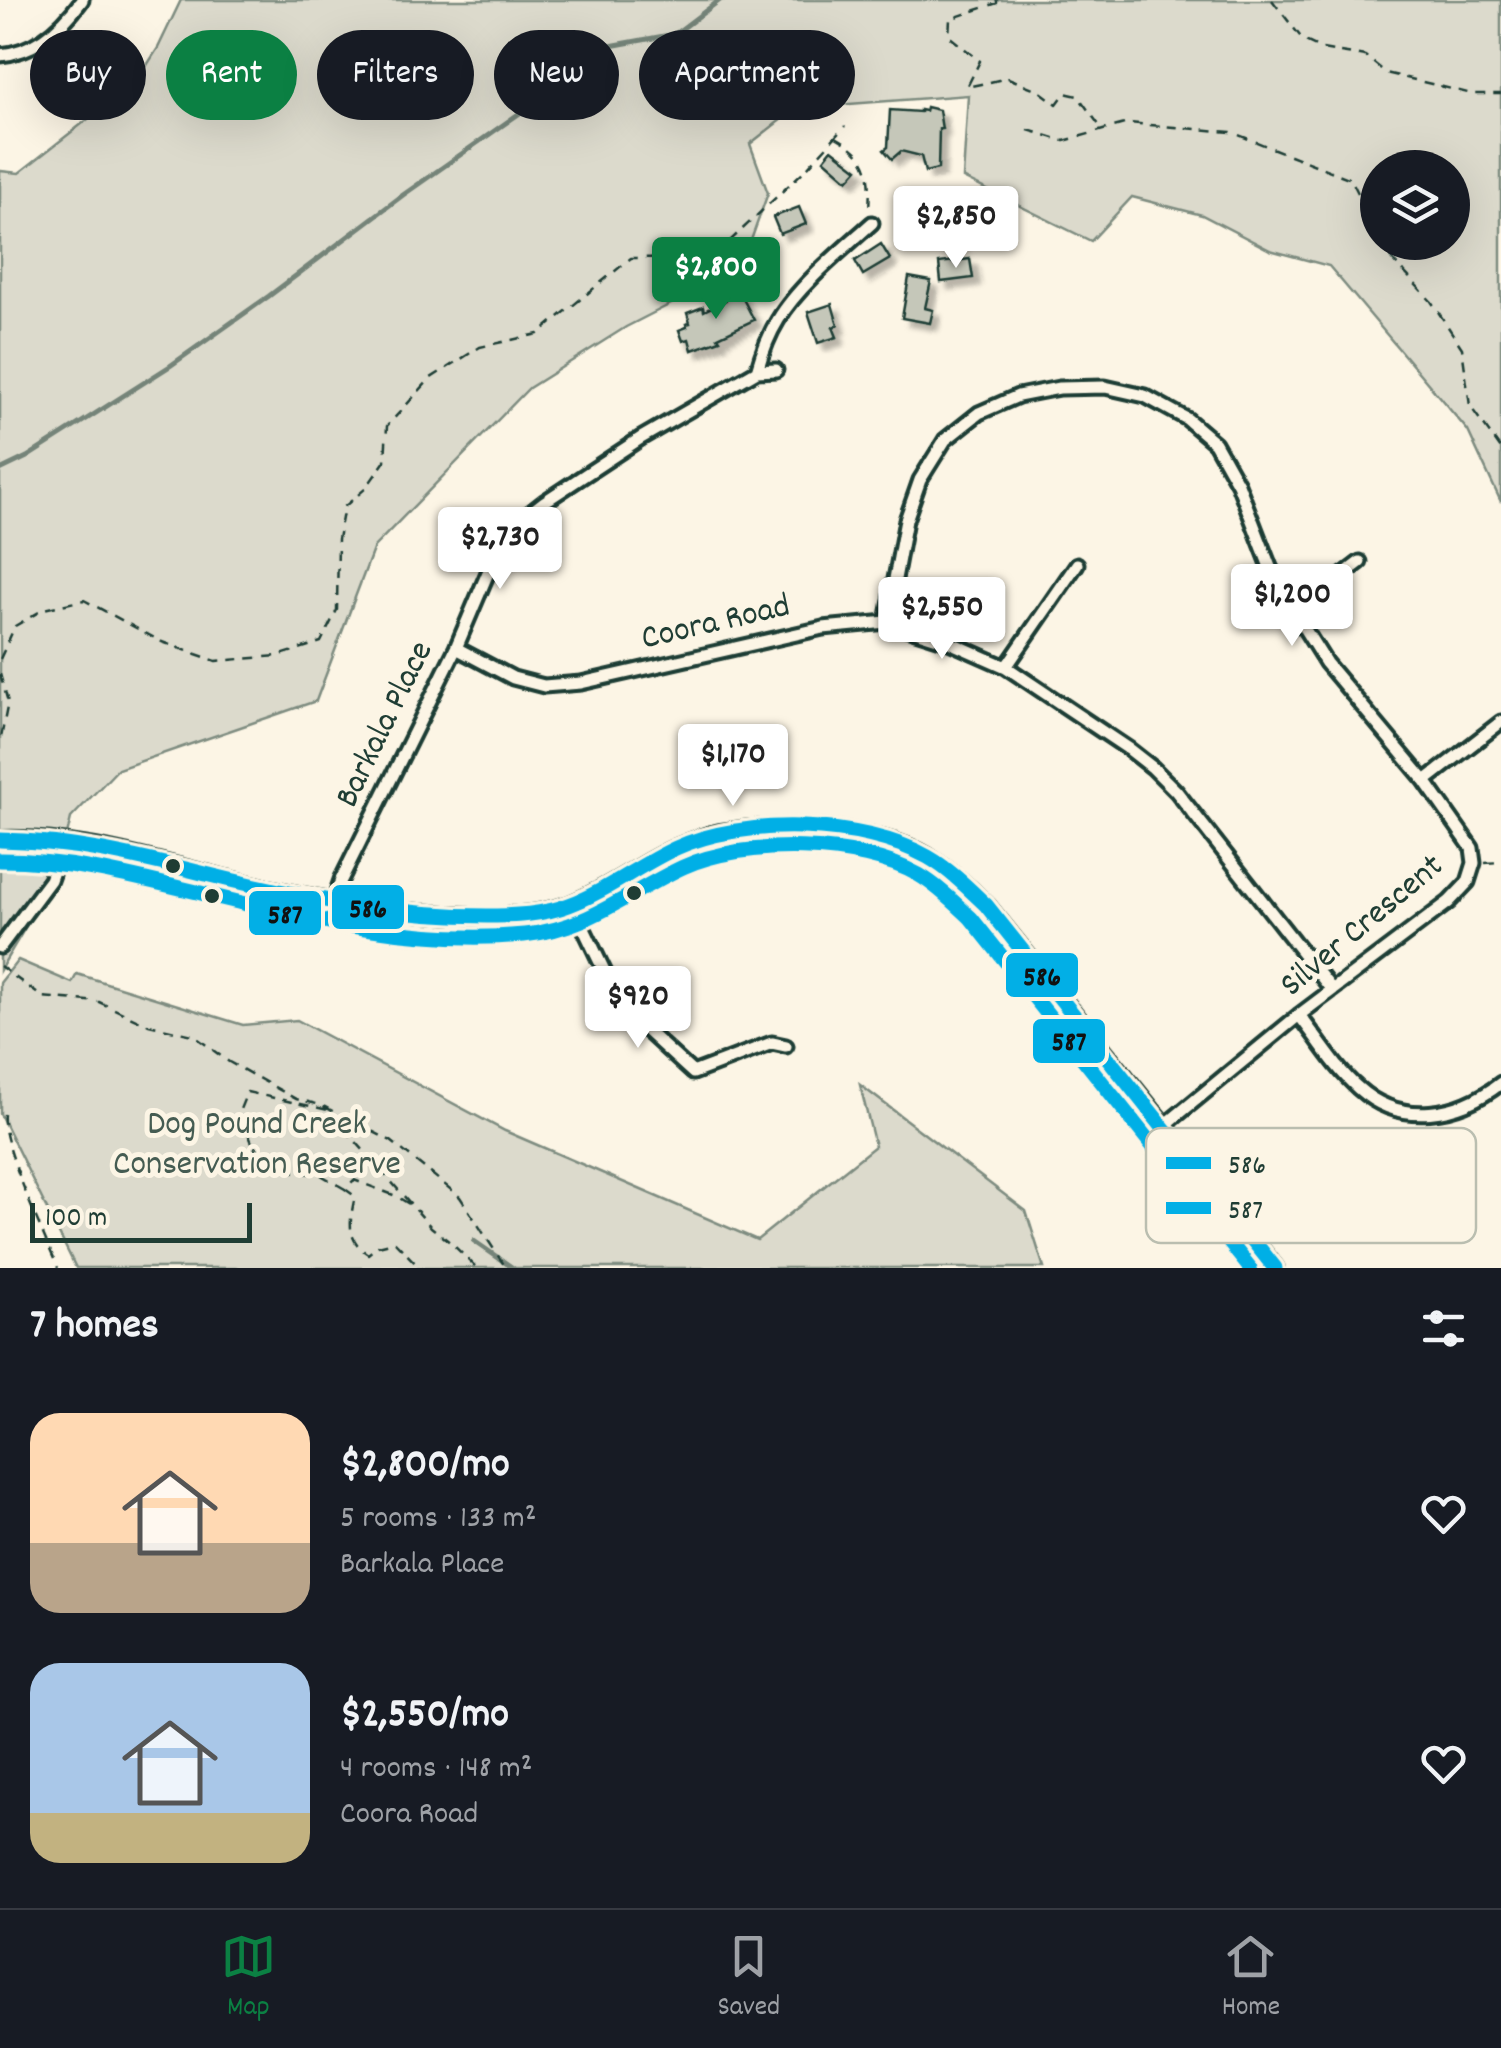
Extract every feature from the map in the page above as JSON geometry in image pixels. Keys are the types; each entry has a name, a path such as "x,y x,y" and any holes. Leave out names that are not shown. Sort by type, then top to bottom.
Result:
{"main road":[{"path":"0,840 64,843 333,902 406,912 498,917 572,904 676,848 716,834 756,829 830,830 891,841 926,856 960,879 986,906 1164,1126"},
{"path":"1255,1243 1275,1268"}],"street":[{"path":"0,55 44,40 68,20 82,0"},
{"path":"757,372 780,317 835,256 872,223"},
{"name":"Barkala Place","path":"333,902 456,648 487,571 512,527 641,438 757,372 776,370"},
{"name":"Silver Crescent","path":"886,622 906,520 920,480 946,440 979,412 1018,396 1074,387 1105,387 1144,396 1187,419 1215,443 1238,484 1270,567 1326,663 1424,780 1472,848 1474,863 1468,882 1449,902 1300,1015 1164,1126"},
{"path":"1294,612 1360,562"},
{"path":"1006,667 1078,564"},
{"name":"Coora Road","path":"456,648 514,678 544,686 581,684 823,628 886,622 947,641 1006,667 1153,768 1176,791 1332,990"},
{"path":"1424,780 1501,722"},
{"path":"0,947 50,880 64,843"},
{"path":"572,904 622,1008 693,1073 772,1043 786,1046"},
{"path":"1300,1015 1348,1078 1382,1105 1422,1115 1440,1112 1458,1108 1501,1083"}],"path":[{"path":"997,0 950,19 950,36 980,61 967,87 1008,78 1038,90 1056,104 1065,92 1078,96 1103,130"},
{"path":"1272,0 1303,40 1322,49 1365,56 1386,73 1472,94 1501,94"},
{"path":"1028,130 1064,141 1128,123 1231,132 1351,179 1360,197"},
{"path":"0,659 15,626 44,609 84,600 162,642 216,661 278,656 321,642 336,610 338,539 344,508 366,488 384,461 387,426 431,378 480,347 538,334 631,258 712,257 807,168 845,126"},
{"path":"835,136 858,152 872,180 872,223"},
{"path":"1393,260 1431,301 1462,348 1470,406 1501,449"},
{"path":"0,674 8,702 0,743"},
{"path":"0,966 42,997 99,1002 148,1025 193,1034 229,1062 296,1098 321,1105 392,1140 460,1197 506,1268"},
{"path":"420,1268 395,1242 378,1246 368,1254 360,1249 352,1239 350,1224 355,1196 321,1175 287,1171 253,1145 239,1112 247,1092 328,1110 430,1227 477,1268"},
{"path":"4,1114 2,1135 10,1158 58,1268"},
{"path":"345,1189 354,1180 415,1208"}],"green space":[{"path":"181,0 1501,0 1501,502 1468,431 1329,266 1270,250 1202,215 1132,197 1091,241 963,178 968,95 855,104 855,30 639,30 639,120 781,120 750,144 768,193 741,268 626,327 529,388 374,547 316,701 118,769 71,818 67,835 69,854 0,970 0,171 19,173 87,120 146,120 146,67 166,31 166,120 297,120 297,30 167,30"},
{"name":"Dog Pound Creek Conservation Reserve","path":"18,960 72,983 77,974 243,1025 297,1020 505,1131 757,1240 875,1146 860,1085 1026,1211 1044,1268 76,1268 0,1114 0,983"}],"building":[{"path":"926,107 939,110 942,129 938,169 925,172 921,156 901,151 892,159 884,150 888,147 890,110 920,112"},
{"path":"832,149 858,169 848,180 824,159"},
{"path":"799,207 806,224 780,234 773,217"},
{"path":"881,244 890,259 863,275 855,261"},
{"path":"970,259 973,278 941,282 939,263"},
{"path":"909,277 931,281 925,308 933,310 930,323 902,318"},
{"path":"740,293 754,320 718,337 720,340 692,350 689,339 683,341 679,330 690,323 687,313 703,307 704,311"},
{"path":"832,304 837,337 818,343 808,312"}],"waterway":[{"path":"0,470 27,457 170,366 527,108 599,48 675,34 720,0"},
{"path":"474,1241 513,1268"}],"transit line":[{"name":"586","path":"0,840 91,849 362,906 487,916 539,913 569,905 676,848 735,831 803,827 870,836 928,857 986,905 1164,1128"},
{"name":"587","path":"0,860 105,871 365,928 484,937 524,935 568,926 708,858 769,848 866,855 926,879 971,918 1146,1138"},
{"name":"587","path":"1230,1243 1250,1268"},
{"name":"586","path":"1255,1243 1275,1268"}]}
